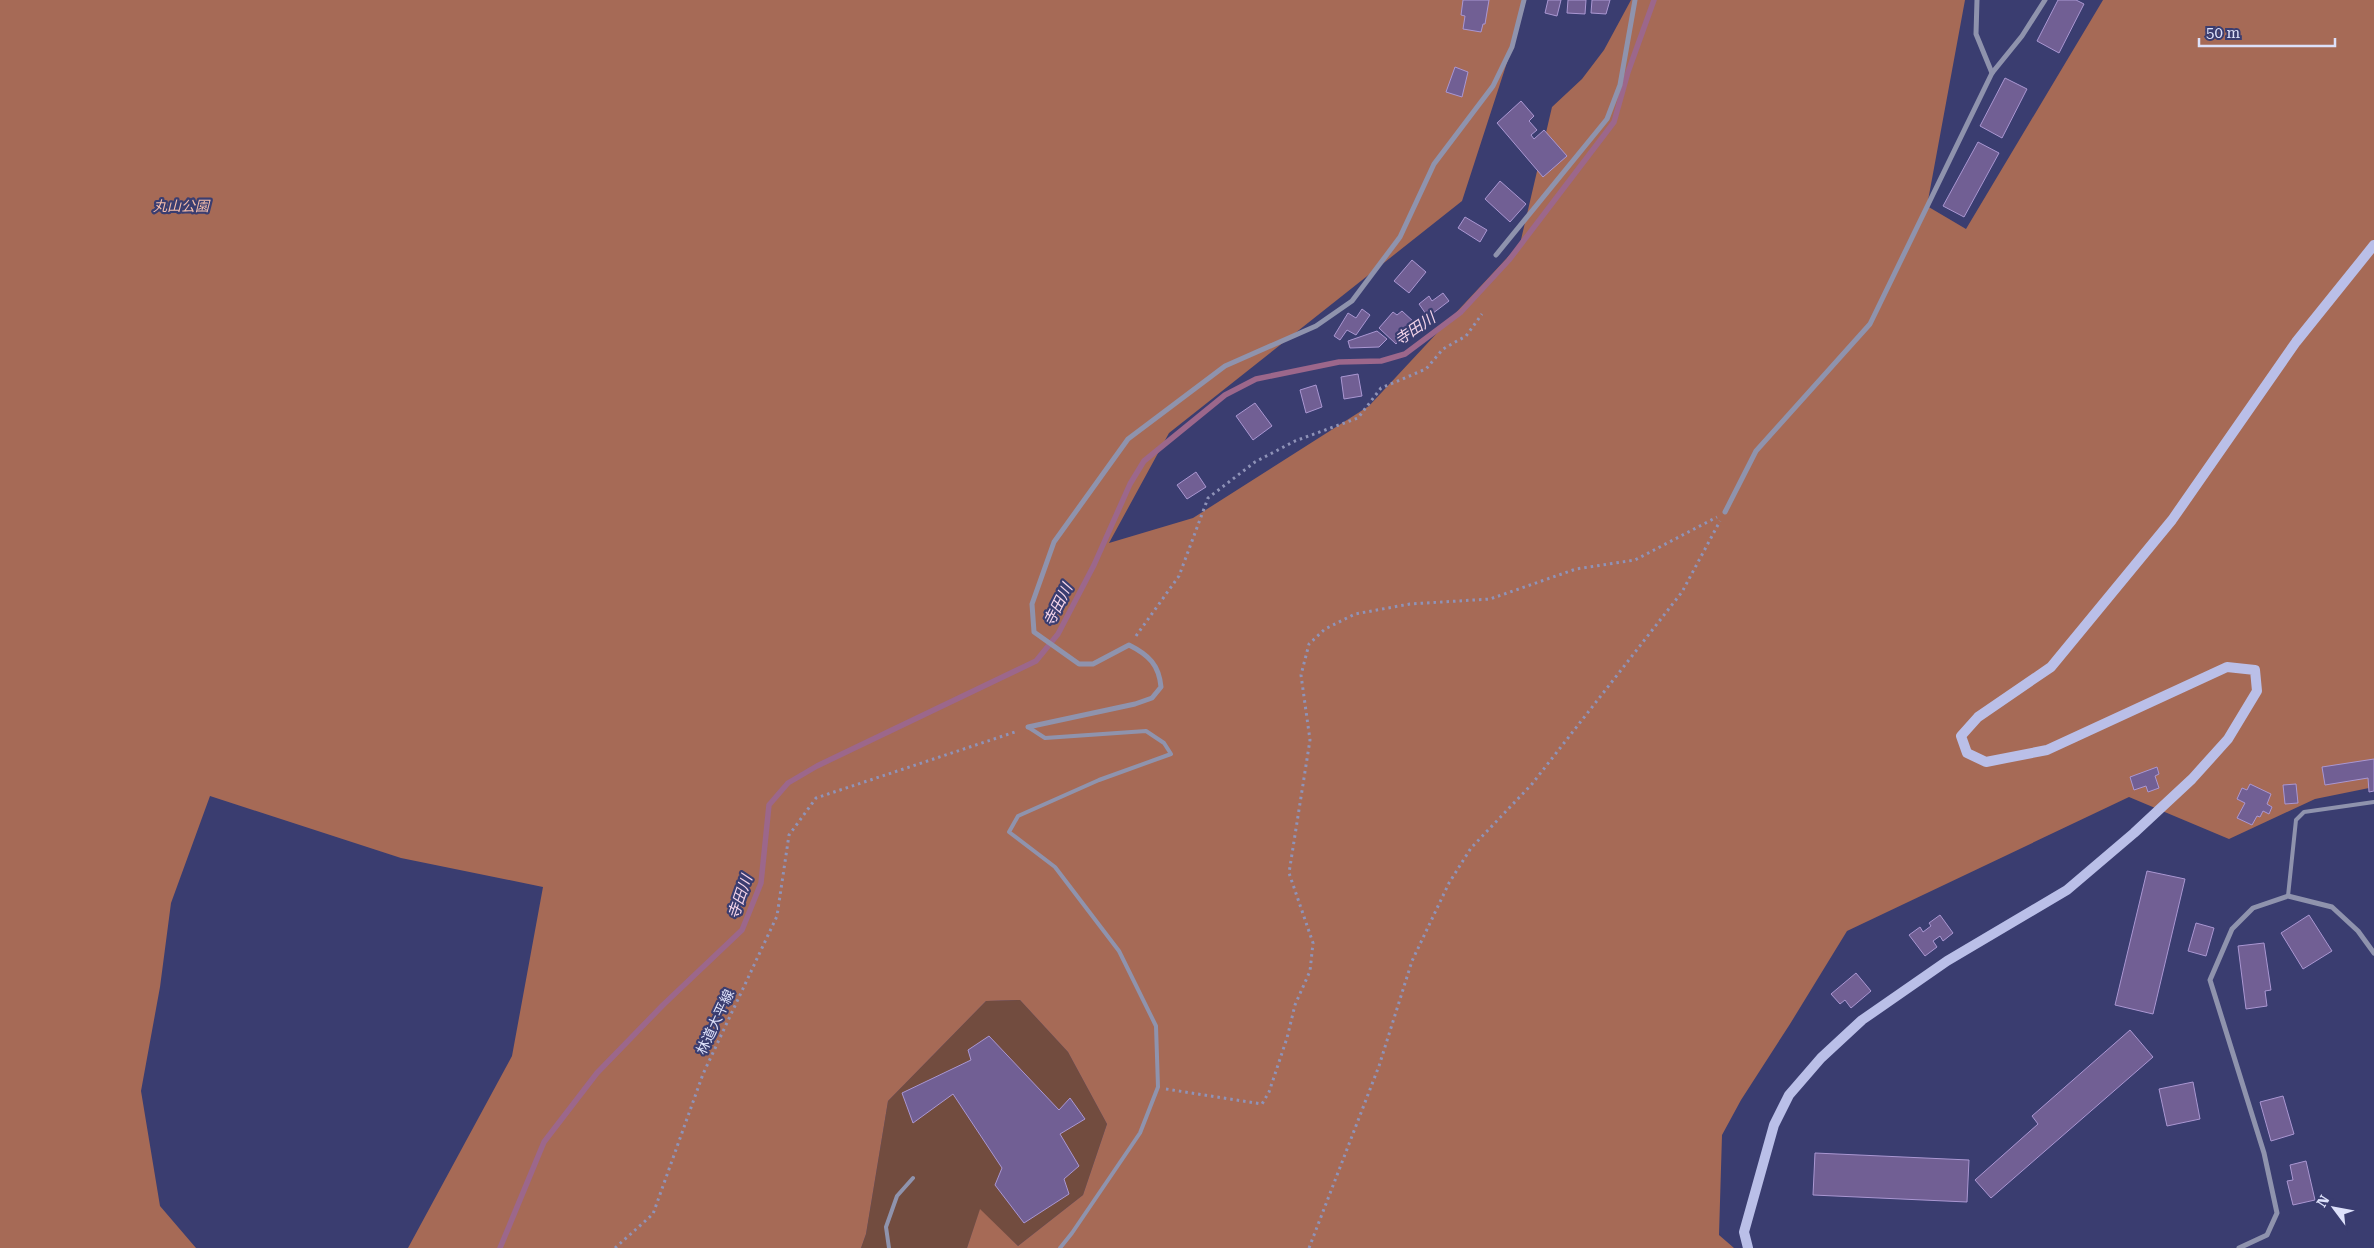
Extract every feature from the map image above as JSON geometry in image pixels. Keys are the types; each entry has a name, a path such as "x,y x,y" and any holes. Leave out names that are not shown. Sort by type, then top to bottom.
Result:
{"street":[{"path":"1028,727 1152,698 1161,687 1160,673 1152,660 1129,645 1093,664 1078,664 1034,632 1032,604 1054,542 1128,439 1225,366 1316,326 1352,301 1400,237 1434,164 1493,86 1512,47 1524,0"},
{"path":"1496,255 1607,119 1620,85 1635,0"},
{"path":"1977,0 1976,34 1992,73"},
{"path":"1725,512 1756,451 1870,324 1992,73 2022,36 2045,0"},
{"path":"1748,1248 1744,1232 1774,1125 1789,1095 1821,1058 1862,1020 1947,961 2067,890 2134,834 2192,779 2228,738 2256,691 2255,670 2227,667 2047,750 1986,762 1967,753 1961,736 1978,717 2051,667 2172,520 2296,342 2374,245"},
{"path":"2239,1248 2267,1235 2276,1213 2264,1153 2210,980 2232,929 2253,908 2288,896 2332,908 2358,931 2374,953"}],"lane":[{"path":"1028,727 1045,738 1146,731 1164,742 1170,754 1099,780 1018,816 1009,832 1055,867 1119,951 1156,1026 1158,1087 1140,1133 1060,1248"},
{"path":"2288,896 2296,820 2304,812 2374,802"},
{"path":"890,1248 886,1227 897,1196 913,1178"}],"path":[{"path":"1129,645 1179,576 1208,498 1255,462 1295,442 1358,418 1381,388 1426,369 1443,349 1466,336 1482,314"},
{"path":"1158,1087 1262,1104 1269,1092 1287,1038 1294,1005 1310,971 1313,944 1289,872 1310,740 1301,675 1309,644 1325,629 1355,614 1410,604 1490,598 1576,569 1635,560 1725,512"},
{"path":"1309,1248 1379,1066 1412,961 1449,883 1471,848 1532,784 1682,592 1725,512"},
{"name":"林道大平線","path":"616,1248 653,1214 703,1074 777,916 788,835 816,798 1028,727"}],"shaded area":[{"path":"1020,1000 1068,1052 1107,1124 1083,1195 1018,1246 980,1210 967,1248 861,1248 866,1234 888,1101 986,1001"}],"green space":[{"name":"丸山公園","path":"0,0 1523,0 1512,47 1462,201 1169,433 1109,543 1193,518 1369,406 1520,244 1552,107 1582,79 1604,50 1631,0 1965,0 1927,206 1966,229 2103,0 2374,0 2374,787 2315,799 2229,839 2129,797 1847,931 1741,1100 1722,1135 1719,1235 1734,1248 967,1248 980,1209 1018,1246 1083,1195 1107,1124 1068,1052 1020,1000 986,1001 888,1101 866,1234 861,1248 408,1248 512,1056 543,887 401,858 210,796 171,903 160,987 141,1091 160,1206 196,1248 0,1248"}],"building":[{"path":"1463,0 1489,0 1485,24 1483,24 1481,32 1463,29 1465,16 1461,15"},
{"path":"1548,0 1561,0 1557,16 1545,13"},
{"path":"1568,0 1586,0 1585,14 1567,13"},
{"path":"1592,0 1610,0 1606,14 1591,13"},
{"path":"2058,0 2076,0 2084,4 2059,53 2037,41"},
{"path":"1455,67 1468,72 1462,97 1446,92"},
{"path":"2005,78 2027,89 2002,138 1980,126"},
{"path":"1521,101 1534,116 1529,121 1537,130 1531,135 1534,139 1544,130 1567,156 1543,177 1497,123"},
{"path":"1978,142 1999,153 1964,217 1943,206"},
{"path":"1500,181 1526,204 1510,222 1485,199"},
{"path":"1465,217 1487,230 1480,242 1458,228"},
{"path":"1412,260 1426,272 1409,293 1394,281"},
{"path":"1443,293 1449,301 1428,317 1419,304 1429,296 1432,301"},
{"path":"1362,309 1370,315 1356,335 1347,330 1340,340 1334,336 1348,313 1356,318"},
{"path":"1402,311 1415,323 1396,344 1379,328 1393,312 1397,315"},
{"path":"1377,331 1387,339 1379,347 1350,348 1348,341"},
{"path":"1358,374 1362,396 1344,399 1341,377"},
{"path":"1316,385 1322,407 1306,413 1300,390"},
{"path":"1255,403 1272,426 1253,440 1236,416"},
{"path":"1196,472 1206,487 1187,499 1177,485"},
{"path":"2374,759 2374,791 2369,792 2368,778 2325,785 2322,767"},
{"path":"2157,767 2159,774 2155,776 2159,788 2148,792 2146,786 2134,790 2130,777"},
{"path":"2250,784 2271,794 2267,804 2272,807 2269,814 2263,811 2260,817 2257,816 2252,825 2237,818 2245,803 2237,799 2242,788 2247,790"},
{"path":"2296,784 2298,803 2285,804 2283,785"},
{"path":"2147,871 2185,879 2153,1014 2115,1005"},
{"path":"1940,915 1953,933 1943,941 1940,936 1933,941 1937,947 1925,956 1909,935 1920,927 1923,932 1931,926 1929,923"},
{"path":"2309,915 2332,951 2303,969 2281,933"},
{"path":"2196,923 2214,928 2206,956 2188,951"},
{"path":"2264,943 2271,990 2265,991 2267,1006 2246,1009 2238,946"},
{"path":"1856,973 1871,991 1851,1008 1845,1000 1840,1004 1831,994"},
{"path":"2130,1030 2153,1057 1991,1198 1975,1180 2038,1124 2032,1116"},
{"path":"989,1036 1059,1110 1070,1098 1085,1119 1060,1134 1079,1166 1064,1179 1069,1194 1024,1223 995,1185 1002,1168 953,1094 913,1123 902,1093 971,1060 968,1050"},
{"path":"2193,1082 2200,1119 2167,1126 2159,1089"},
{"path":"2283,1096 2294,1134 2271,1141 2260,1102"},
{"path":"1815,1153 1969,1160 1967,1202 1813,1195"},
{"path":"2306,1161 2315,1200 2293,1205 2287,1181 2293,1180 2290,1165"}],"waterway":[{"name":"寺田川","path":"500,1248 544,1142 597,1073 663,1005 742,930 761,883 769,805 788,783 817,766 1036,661 1058,634 1094,565 1130,484 1144,461 1225,395 1256,379 1339,362 1381,361 1405,354 1461,312 1509,260 1614,122 1628,72 1654,0"}]}
